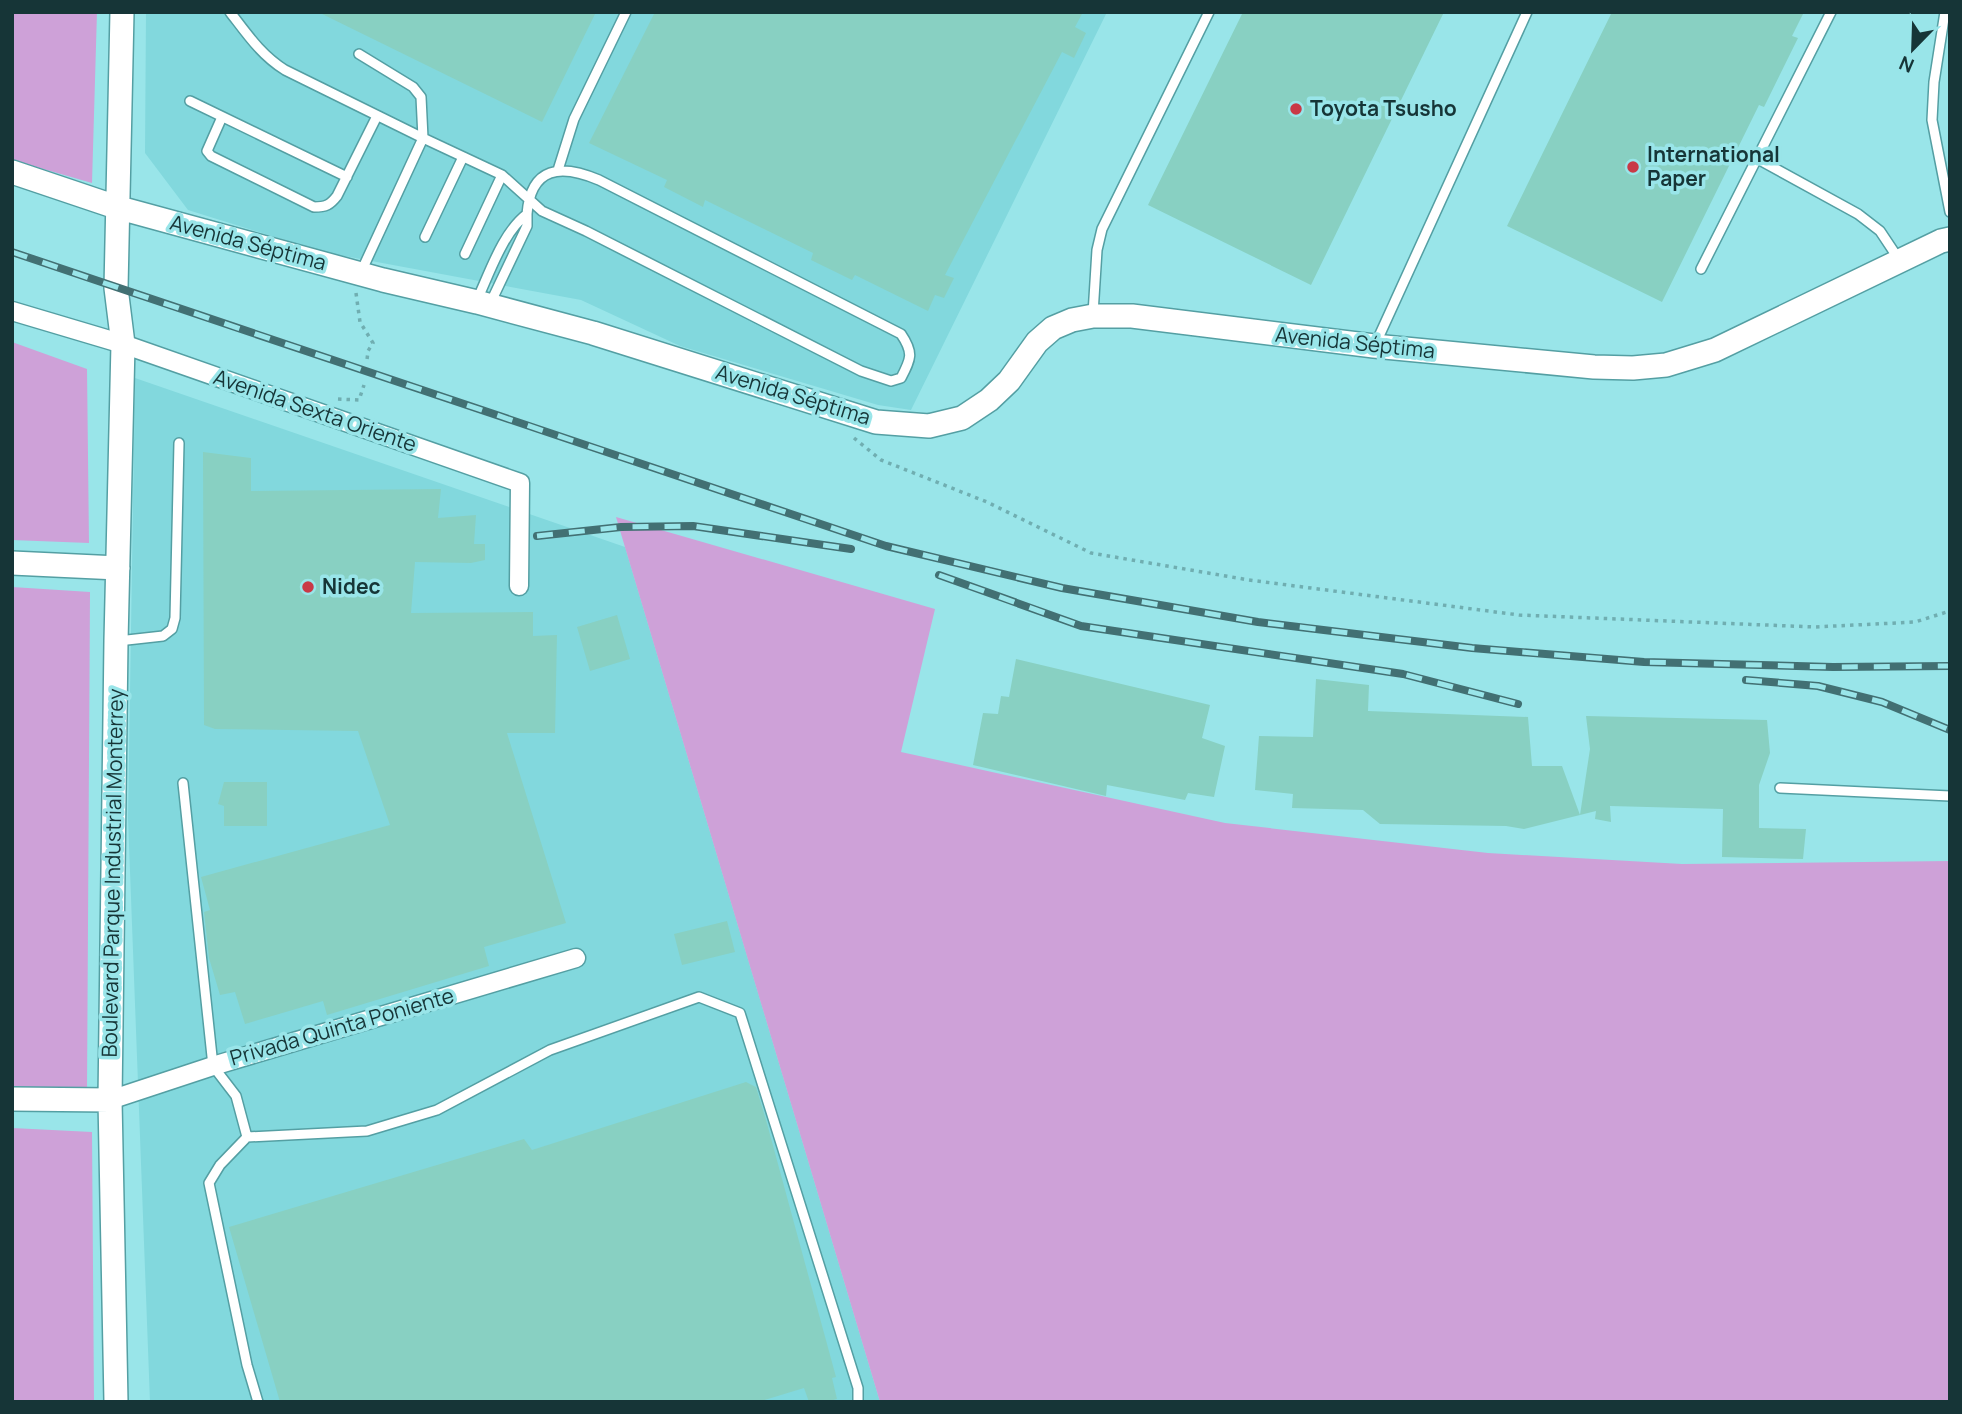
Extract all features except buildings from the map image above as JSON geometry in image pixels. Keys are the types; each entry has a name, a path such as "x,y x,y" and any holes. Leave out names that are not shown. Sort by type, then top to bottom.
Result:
{"street":[{"name":"Boulevard Parque Industrial Monterrey","path":"116,1402 110,1100 123,344 116,288 122,12"},
{"name":"Avenida Séptima","path":"12,173 116,207 361,274 593,333 876,422 929,426 962,418 989,400 1009,381 1037,342 1053,328 1072,320 1093,316 1132,316 1374,346 1594,367 1633,368 1666,365 1715,350 1950,239"},
{"name":"Avenida Sexta Oriente","path":"12,311 123,344 520,483 519,586"},
{"path":"12,563 118,568"},
{"name":"Privada Quinta Poniente","path":"110,1100 213,1066 576,958"},
{"path":"12,1099 110,1100"}],"lane":[{"path":"230,12 261,52 285,71 502,176 528,200 542,211 861,371 891,381 901,378 911,355 901,334 580,172 558,170 546,174 535,183 528,200 527,226 483,303"},
{"path":"558,170 574,118 626,12"},
{"path":"1093,316 1095,271 1102,229 1209,12"},
{"path":"1374,346 1527,12"},
{"path":"1701,269 1832,12"},
{"path":"1945,12 1934,82 1932,120 1946,174 1950,212"},
{"path":"359,54 413,87 421,97 423,138 361,274"},
{"path":"190,101 347,177"},
{"path":"222,117 207,151 211,156 314,207 325,207 332,203 347,177 377,116"},
{"path":"425,237 463,157"},
{"path":"1756,158 1858,214 1880,231 1900,261"},
{"path":"465,254 502,176"},
{"path":"483,303 508,235 527,214"},
{"path":"116,641 152,639 163,636 172,629 175,618 178,443"},
{"path":"183,783 213,1066 236,1096 247,1137"},
{"path":"1780,788 1950,796"},
{"path":"258,1402 247,1365 209,1183 220,1165 247,1137 367,1131 437,1110 550,1050 699,998 740,1013 858,1388 858,1402"}],"path":[{"path":"361,274 356,289 357,306 360,322 373,343 367,360"},
{"path":"850,435 881,460 987,502 1091,554 1249,580 1519,615 1815,627 1915,622 1950,611"}],"shaded area":[{"path":"12,12 97,12 92,183 12,160"},
{"path":"146,12 1107,12 911,410 878,405 680,346 581,300 323,252 188,210 145,153"},
{"path":"12,342 87,369 89,543 12,540"},
{"path":"135,378 625,547 880,1402 150,1402 128,818"},
{"path":"616,517 935,609 901,752 1225,823 1488,853 1682,864 1950,861 1950,1402 880,1402"},
{"path":"12,587 90,592 87,1091 12,1088"},
{"path":"12,1128 92,1132 94,1402 12,1402"}],"railway":[{"path":"12,252 886,546 1062,588 1258,622 1472,648 1644,662 1833,667 1950,666"},
{"path":"537,536 621,527 693,526 851,549"},
{"path":"939,575 1081,626 1403,674 1518,704"},
{"path":"1746,680 1818,686 1882,702 1950,730"}],"place":[{"name":"Toyota Tsusho","path":"1296,109"},
{"name":"International Paper","path":"1633,167"},
{"name":"Nidec","path":"308,587"}]}
